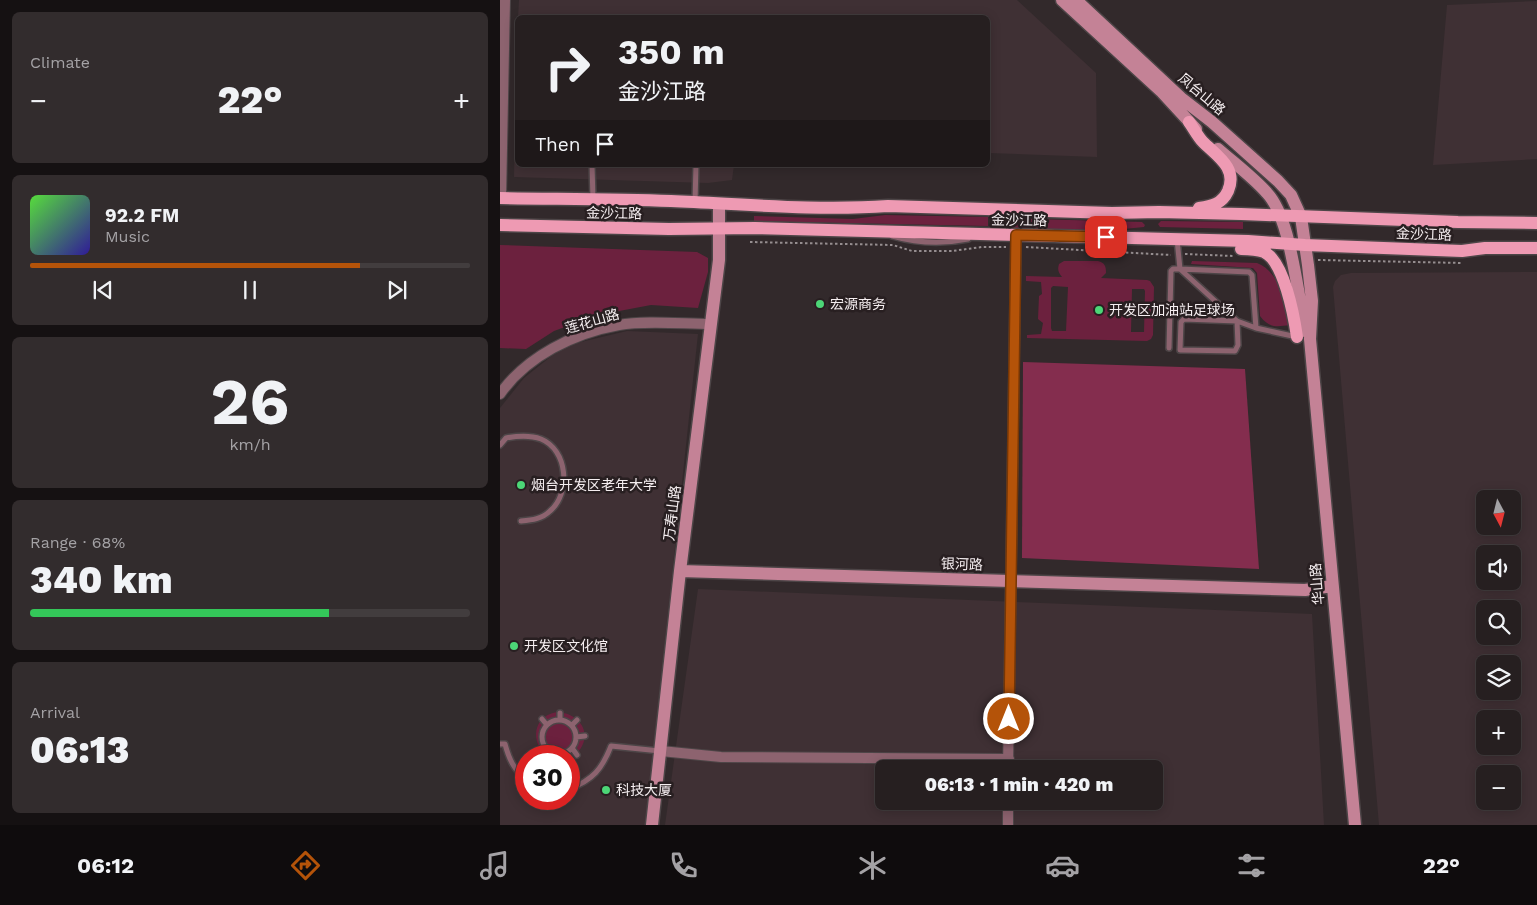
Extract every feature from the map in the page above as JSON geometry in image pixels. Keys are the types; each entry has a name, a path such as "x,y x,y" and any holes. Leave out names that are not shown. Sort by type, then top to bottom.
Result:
{"main road":[{"path":"1159,212 1216,205 1222,201 1230,186 1231,178 1226,164 1201,140 1189,122"},
{"name":"金沙江路","path":"501,198 852,208 888,206 1112,213 1159,212 1537,223"},
{"name":"金沙江路","path":"500,225 987,234 1016,241 1248,240 1305,245 1462,251 1485,248 1537,248"},
{"path":"1177,239 1209,247 1255,250 1269,256 1283,277 1292,312 1303,338"}],"street":[{"path":"501,198 505,0"},
{"name":"凤台山路","path":"1062,0 1161,91 1182,112 1189,122 1268,194 1281,215 1302,313 1303,338"},
{"name":"凤台山路","path":"1076,0 1181,98 1212,122 1278,181 1290,195 1301,217 1312,301 1303,338"},
{"name":"万寿山路","path":"652,825 680,570 718,260 719,204"},
{"path":"1008,760 1016,241"},
{"name":"莲花山路","path":"500,394 506,385 540,355 583,335 620,324 711,324"},
{"name":"华山路","path":"1303,338 1332,586 1355,825"},
{"name":"银河路","path":"680,570 1305,590 1332,586"},
{"path":"661,751 721,758 875,761"},
{"path":"1008,810 1008,825"}],"lane":[{"path":"592,167 593,200"},
{"path":"695,203 696,167"},
{"path":"1177,239 1180,269 1237,321 1238,345 1235,351 1180,350 1181,322 1184,318 1237,321 1256,328 1303,338"},
{"path":"1170,348 1171,272 1173,269 1249,272 1252,276 1256,328"},
{"path":"500,445 506,438 526,437 540,439 557,453 562,464 563,488 551,511 541,517 521,521"},
{"path":"560,713 560,720"},
{"path":"542,719 547,725"},
{"path":"547,745 543,730 547,725 560,720 567,722 575,729 576,737 573,745"},
{"path":"572,725 578,720"},
{"path":"535,737 543,736"},
{"path":"576,737 585,736"},
{"path":"500,744 505,744 510,760 515,768"},
{"path":"580,785 596,774 605,761 611,746 661,751"}],"path":[{"path":"750,242 893,245 912,251 952,251 1016,241 1146,254 1237,256"},
{"path":"1308,259 1462,263"}],"shaded area":[{"path":"519,0 1017,0 1096,73 1097,157 990,153 990,15 518,15"},
{"path":"1537,1 1537,159 1433,165 1447,5"},
{"path":"515,131 515,167 734,167 732,180 708,183 514,177"},
{"path":"885,215 988,217 988,226 754,221 754,216 853,219"},
{"path":"996,218 1142,222 1145,225 1144,227 1104,231 995,227"},
{"path":"1161,221 1243,222 1243,229 1160,227 1158,224"},
{"path":"500,245 697,252 708,258 708,272 698,308 651,305 598,315 554,331 526,349 500,348"},
{"path":"1064,261 1098,261 1104,264 1106,268 1106,273 1101,278 1150,281 1154,287 1153,335 1151,339 1147,341 1027,338 1027,335 1041,334 1043,323 1038,319 1039,296 1042,294 1041,282 1026,281 1026,276 1062,277 1058,270 1059,264","holes":["1053,286 1068,287 1066,331 1052,331 1051,328 1051,288","1132,289 1144,289 1145,291 1144,332 1131,332"]},
{"path":"1192,261 1257,263 1265,267 1281,289 1290,325 1273,326 1260,316 1257,273 1253,268 1191,264"},
{"path":"1537,272 1537,825 1379,825 1333,287 1335,281 1341,275 1351,273"},
{"path":"627,331 698,334 645,825 500,825 500,408 524,378 564,346"},
{"path":"1023,362 1245,369 1259,569 1022,558"},
{"path":"698,589 1312,614 1324,825 665,825"},
{"path":"557,712 567,714 581,724 585,738 580,749 580,745 539,745 536,730 543,718"}],"place":[{"name":"宏源商务","path":"820,304"},
{"name":"开发区加油站足球场","path":"1099,310"},
{"name":"烟台开发区老年大学","path":"521,485"},
{"name":"开发区文化馆","path":"514,646"},
{"name":"科技大厦","path":"606,790"}],"route":[{"path":"1009,719 1016,235 1106,237"}]}
